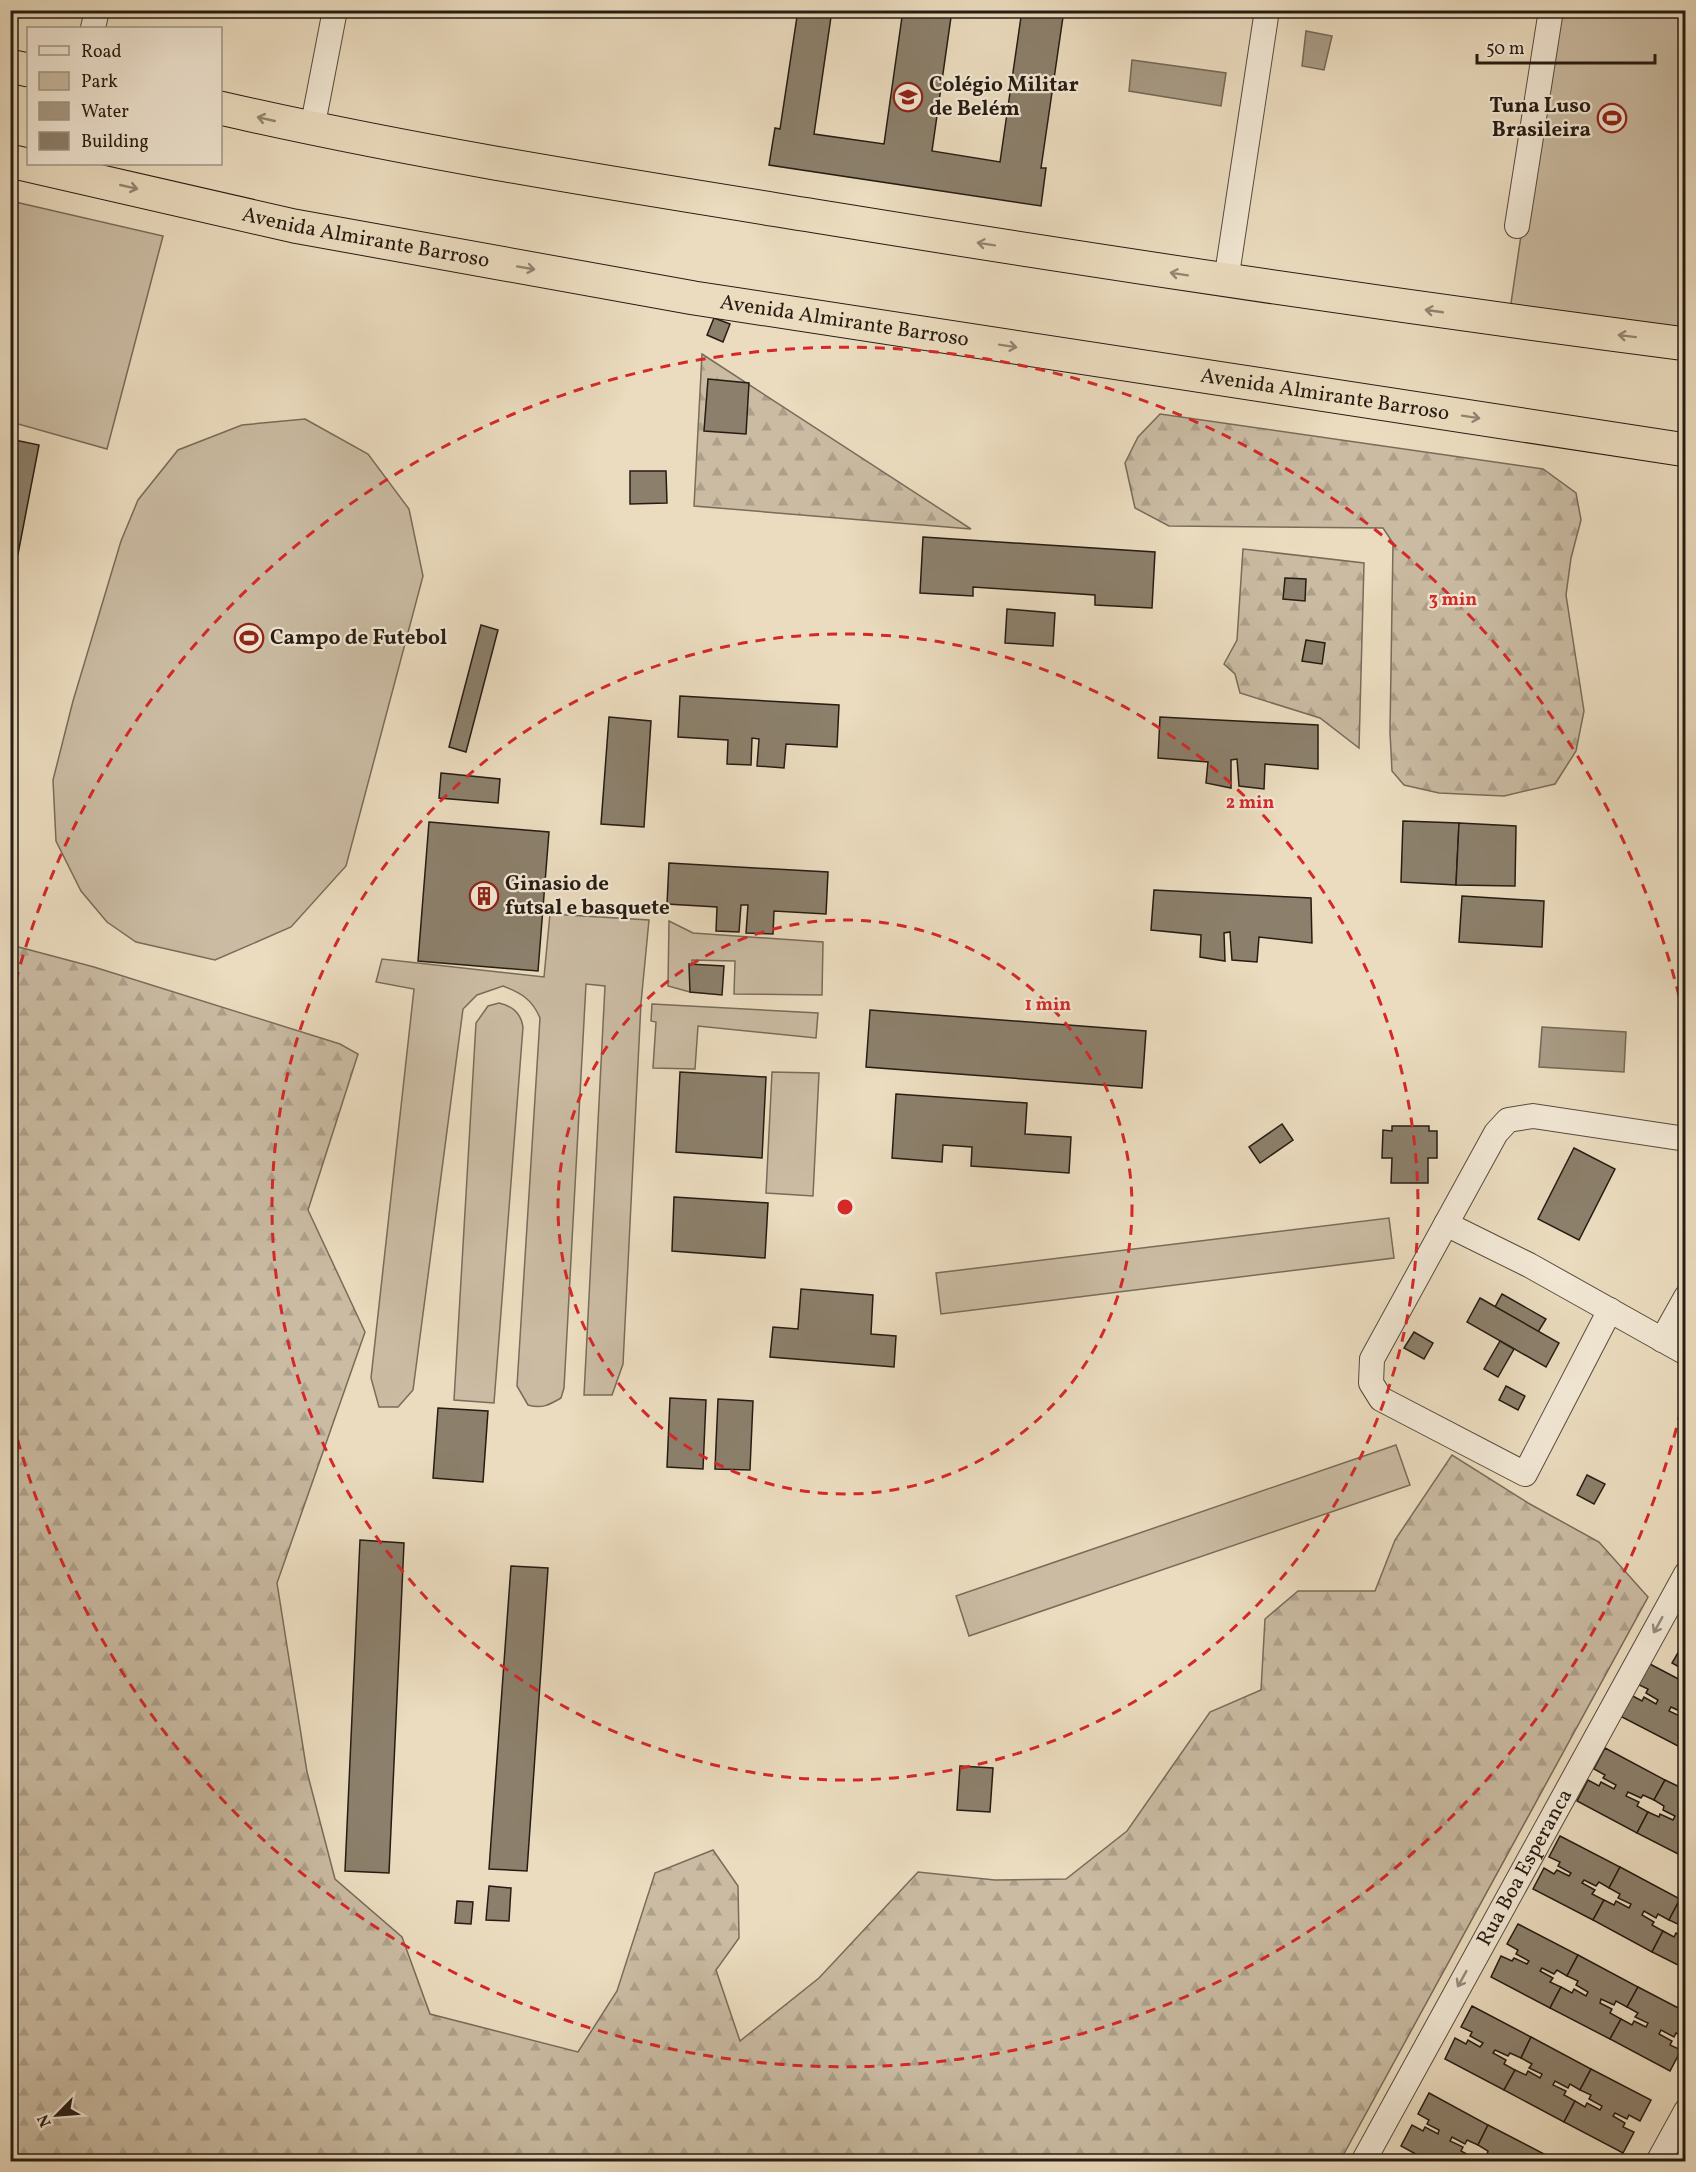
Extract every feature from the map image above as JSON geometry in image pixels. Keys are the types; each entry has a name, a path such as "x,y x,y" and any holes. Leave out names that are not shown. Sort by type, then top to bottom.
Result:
{"highway":[{"path":"10,66 27,70"},
{"path":"222,108 478,162 1226,281 1686,344"},
{"name":"Avenida Almirante Barroso","path":"10,161 27,165"},
{"name":"Avenida Almirante Barroso","path":"27,165 294,226 694,298 1686,450"}],"street":[{"path":"93,27 97,10"},
{"path":"312,129 335,10"},
{"path":"1226,281 1267,10"},
{"path":"1517,226 1551,10"},
{"path":"1610,1310 1525,1474 1381,1399 1371,1383 1372,1359 1496,1133 1508,1120 1533,1116 1686,1139"},
{"path":"1446,1224 1529,1265 1686,1353"},
{"path":"1662,1340 1686,1298"},
{"name":"Rua Boa Esperanca","path":"1363,2162 1686,1574"},
{"path":"1658,2162 1686,2111"}],"green space":[{"name":"Tuna Luso Brasileira","path":"1554,11 1685,11 1685,344 1510,310"},
{"path":"11,201 163,236 107,449 11,422"},
{"path":"702,354 971,529 694,506"},
{"path":"1160,414 1543,469 1576,493 1581,520 1571,558 1566,595 1584,711 1576,751 1555,784 1504,796 1439,793 1404,785 1392,771 1390,732 1393,543 1383,528 1169,526 1135,508 1125,463 1138,437"},
{"name":"Campo de Futebol","path":"305,419 368,454 409,509 423,576 346,866 291,927 215,960 136,942 107,922 81,891 56,841 53,780 73,701 121,541 138,500 178,450 242,425"},
{"path":"1243,549 1364,563 1359,748 1320,718 1240,693 1235,674 1224,664 1237,640"},
{"path":"550,914 649,920 641,1003 623,1364 612,1395 584,1395 605,986 586,984 564,1388 561,1398 537,1407 528,1405 517,1386 540,1018 525,997 503,986 477,995 463,1009 413,1390 398,1407 379,1407 371,1378 414,989 376,982 382,959 544,977"},
{"path":"669,921 693,933 823,942 822,995 734,994 735,961 692,960 690,992 668,986"},
{"path":"11,945 94,967 340,1044 358,1054 308,1210 365,1332 277,1583 307,1772 335,1879 402,1937 430,2014 578,2052 617,1991 655,1873 713,1850 738,1886 739,1938 716,1970 740,2041 819,1978 918,1872 995,1880 1066,1879 1127,1831 1210,1712 1261,1690 1265,1619 1298,1591 1375,1591 1395,1540 1452,1455 1528,1503 1599,1542 1648,1597 1340,2161 11,2161"},
{"path":"499,1003 516,1011 523,1027 494,1403 454,1400 476,1023 488,1006"},
{"path":"652,1004 818,1013 816,1038 698,1026 695,1069 653,1068 656,1022 651,1021"},
{"path":"772,1072 819,1073 813,1196 766,1193"},
{"path":"1389,1218 1394,1258 941,1314 936,1273"},
{"path":"1396,1445 1410,1485 969,1636 956,1596"}],"water":[{"path":"1306,31 1332,36 1324,70 1302,66"},
{"path":"1132,60 1226,73 1221,106 1129,91"},
{"path":"1542,1027 1626,1032 1624,1072 1539,1067"}],"building":[{"path":"798,10 832,10 814,134 884,144 903,10 952,10 932,151 1000,162 1022,10 1064,10 1041,168 1046,168 1041,206 769,165 775,128 780,129"},
{"path":"714,318 730,324 723,342 707,335"},
{"path":"708,379 749,383 746,434 704,431"},
{"path":"10,439 39,445 18,554 10,552"},
{"path":"630,471 666,471 667,503 630,504"},
{"path":"923,537 1155,552 1152,608 1095,605 1095,595 973,587 973,596 920,593"},
{"path":"1285,578 1306,579 1305,601 1283,599"},
{"path":"1007,609 1055,613 1053,646 1005,643"},
{"path":"481,625 498,630 466,752 449,747"},
{"path":"1306,640 1325,643 1322,664 1302,661"},
{"path":"680,696 839,705 837,747 786,744 784,768 757,766 759,739 752,738 751,765 727,764 728,740 678,737"},
{"path":"609,717 651,721 644,827 601,824"},
{"path":"1160,717 1318,725 1318,769 1265,764 1264,789 1239,786 1237,759 1231,760 1231,788 1206,783 1208,762 1158,758"},
{"path":"441,773 500,779 498,803 439,798"},
{"path":"1403,821 1459,823 1456,885 1401,882"},
{"name":"Ginasio de futsal e basquete","path":"429,822 549,832 538,971 418,961"},
{"path":"1459,823 1516,826 1515,886 1456,885"},
{"path":"669,863 828,872 826,914 774,911 773,934 746,933 748,905 741,905 739,932 716,931 717,907 667,904"},
{"path":"1154,890 1311,898 1312,943 1259,937 1257,962 1232,960 1230,932 1224,933 1225,961 1200,957 1201,935 1151,930"},
{"path":"1462,896 1544,901 1542,947 1459,942"},
{"path":"689,964 724,966 722,995 690,992"},
{"path":"870,1010 1146,1031 1142,1088 866,1067"},
{"path":"680,1072 766,1077 762,1158 676,1152"},
{"path":"896,1094 1027,1103 1025,1134 1071,1137 1069,1173 971,1166 972,1147 943,1145 942,1162 892,1158"},
{"path":"1282,1124 1293,1140 1260,1163 1249,1147"},
{"path":"1392,1126 1429,1126 1429,1131 1437,1131 1437,1158 1428,1158 1428,1183 1391,1183 1392,1158 1382,1158 1383,1130 1392,1131"},
{"path":"1574,1148 1615,1169 1579,1240 1538,1219"},
{"path":"674,1197 768,1203 765,1258 672,1251"},
{"path":"801,1289 873,1295 871,1334 896,1336 894,1367 770,1357 773,1327 798,1329"},
{"path":"1502,1294 1546,1319 1538,1332 1495,1307"},
{"path":"1480,1298 1559,1343 1546,1367 1467,1322"},
{"path":"1414,1332 1433,1343 1424,1359 1404,1348"},
{"path":"1500,1341 1514,1349 1498,1377 1484,1369"},
{"path":"1506,1386 1525,1396 1518,1410 1499,1400"},
{"path":"670,1398 706,1400 703,1469 667,1467"},
{"path":"718,1399 753,1401 750,1470 715,1469"},
{"path":"438,1408 488,1411 483,1482 433,1478"},
{"path":"1587,1475 1605,1484 1594,1504 1577,1495"},
{"path":"360,1540 404,1543 389,1873 345,1871"},
{"path":"511,1566 548,1568 527,1871 489,1869"},
{"path":"1686,1639 1686,1671 1672,1663"},
{"path":"1648,1663 1686,1683 1684,1713 1671,1707 1669,1711 1682,1717 1680,1721 1686,1724 1686,1737 1680,1747 1620,1716 1631,1695 1642,1701 1644,1697 1656,1704 1658,1700 1646,1693 1648,1689 1637,1684"},
{"path":"1605,1748 1665,1780 1654,1800 1643,1795 1641,1798 1628,1792 1626,1796 1639,1802 1637,1806 1648,1812 1637,1833 1577,1801 1588,1780 1599,1786 1601,1782 1614,1789 1616,1785 1603,1778 1605,1775 1594,1769"},
{"path":"960,1766 993,1768 990,1812 957,1810"},
{"path":"1665,1780 1686,1790 1686,1858 1637,1833 1648,1812 1673,1820 1675,1816 1663,1810 1664,1806 1654,1800"},
{"path":"1560,1836 1620,1867 1609,1888 1599,1882 1596,1886 1584,1880 1582,1883 1595,1890 1592,1894 1604,1900 1593,1920 1533,1889 1544,1868 1554,1874 1557,1870 1569,1876 1571,1873 1558,1866 1560,1862 1549,1857"},
{"path":"1620,1867 1680,1899 1669,1920 1658,1914 1656,1918 1644,1911 1642,1915 1654,1922 1652,1925 1663,1931 1652,1952 1593,1920 1604,1900 1614,1905 1616,1901 1629,1908 1631,1904 1618,1898 1620,1894 1609,1888"},
{"path":"489,1886 511,1888 509,1921 486,1920"},
{"path":"1680,1899 1686,1902 1686,1933 1678,1929 1680,1925 1669,1920"},
{"path":"457,1901 473,1902 471,1924 455,1923"},
{"path":"1518,1924 1578,1955 1567,1976 1557,1970 1554,1974 1542,1968 1540,1971 1553,1978 1550,1982 1561,1987 1550,2008 1491,1977 1501,1956 1512,1961 1514,1958 1527,1964 1529,1961 1516,1954 1518,1950 1507,1944"},
{"path":"1663,1931 1674,1937 1676,1933 1686,1938 1686,1969 1652,1952"},
{"path":"1578,1955 1638,1987 1627,2007 1616,2001 1614,2005 1601,1999 1600,2003 1612,2009 1610,2013 1621,2019 1610,2039 1550,2008 1561,1987 1572,1993 1574,1989 1586,1996 1588,1992 1576,1985 1578,1981 1567,1976"},
{"path":"1638,1987 1686,2012 1686,2038 1676,2033 1674,2037 1661,2030 1659,2034 1672,2041 1670,2045 1681,2050 1670,2071 1610,2039 1621,2019 1632,2025 1634,2021 1646,2027 1648,2023 1635,2017 1638,2013 1627,2007"},
{"path":"1472,2006 1531,2037 1521,2058 1510,2053 1508,2056 1495,2050 1493,2053 1506,2060 1504,2064 1515,2070 1504,2090 1445,2059 1455,2038 1466,2044 1468,2040 1480,2047 1483,2043 1470,2036 1472,2032 1461,2027"},
{"path":"1531,2037 1591,2069 1580,2090 1570,2084 1568,2088 1555,2081 1553,2085 1566,2091 1564,2095 1575,2101 1564,2122 1504,2090 1515,2070 1526,2075 1528,2071 1540,2078 1542,2074 1529,2068 1532,2064 1521,2058"},
{"path":"1591,2069 1651,2100 1640,2121 1629,2115 1627,2119 1615,2113 1613,2116 1625,2123 1623,2127 1634,2132 1623,2153 1564,2122 1575,2101 1585,2107 1587,2103 1600,2110 1602,2106 1589,2099 1591,2095 1580,2090"},
{"path":"1429,2093 1488,2125 1478,2145 1467,2140 1465,2144 1452,2137 1450,2141 1463,2147 1461,2151 1472,2157 1469,2162 1430,2162 1401,2146 1412,2125 1423,2131 1425,2127 1438,2134 1439,2130 1427,2124 1429,2120 1418,2114"},
{"path":"1488,2125 1548,2156 1545,2162 1499,2162 1487,2155 1488,2151 1478,2145"}],"place":[{"name":"Colégio Militar de Belém","path":"908,97"},
{"name":"Tuna Luso Brasileira","path":"1612,118"},
{"name":"Campo de Futebol","path":"249,638"},
{"name":"Ginasio de futsal e basquete","path":"484,896"}]}
